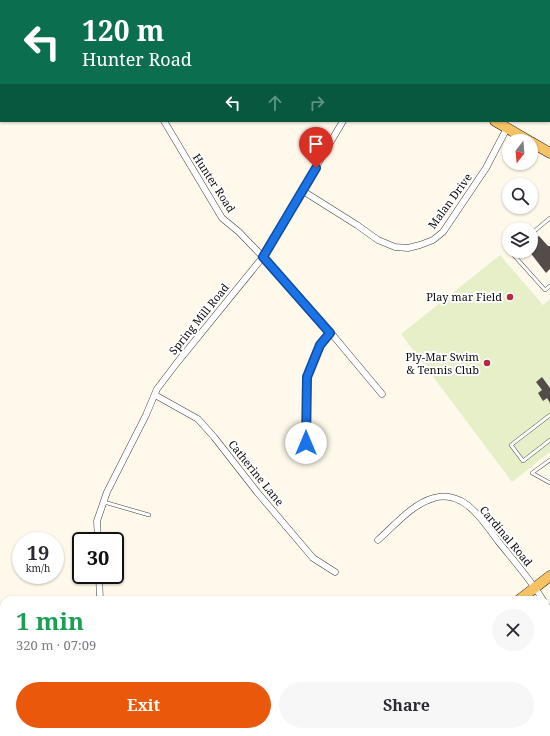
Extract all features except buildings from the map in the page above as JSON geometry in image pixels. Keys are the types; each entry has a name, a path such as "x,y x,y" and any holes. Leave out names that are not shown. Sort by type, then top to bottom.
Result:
{"main road":[{"path":"497,122 517,134"},
{"path":"538,146 550,153"},
{"path":"524,596 550,576"}],"street":[{"name":"Hunter Road","path":"165,122 222,218 239,232 263,257 382,394"},
{"name":"Spring Mill Road","path":"98,532 97,521 107,492 155,395 176,364 263,257 342,122"},
{"name":"Malan Drive","path":"303,191 378,240 394,247 408,248 420,245 433,240 443,232 486,168 507,128"},
{"path":"306,443 307,377 320,345 330,333"},
{"name":"Catherine Lane","path":"155,395 198,419 313,558 335,572"},
{"name":"Cardinal Road","path":"378,540 411,510 424,502 446,496 462,501 473,512 540,596"},
{"path":"99,584 100,596"},
{"path":"0,665 0,672"}],"lane":[{"path":"538,228 550,218"},
{"path":"516,258 545,290 550,286"},
{"path":"550,415 511,445 523,461 550,440"},
{"path":"550,460 532,473 550,483"},
{"path":"104,502 149,515"}],"green space":[{"name":"Ply-Mar Swim & Tennis Club","path":"500,255 543,305 550,299 550,452 512,482 401,334"}],"place":[{"name":"Play mar Field","path":"510,297"},
{"name":"Ply-Mar Swim & Tennis Club","path":"487,363"}],"route":[{"path":"306,443 307,377 320,345 330,333 263,257 316,168"}]}
